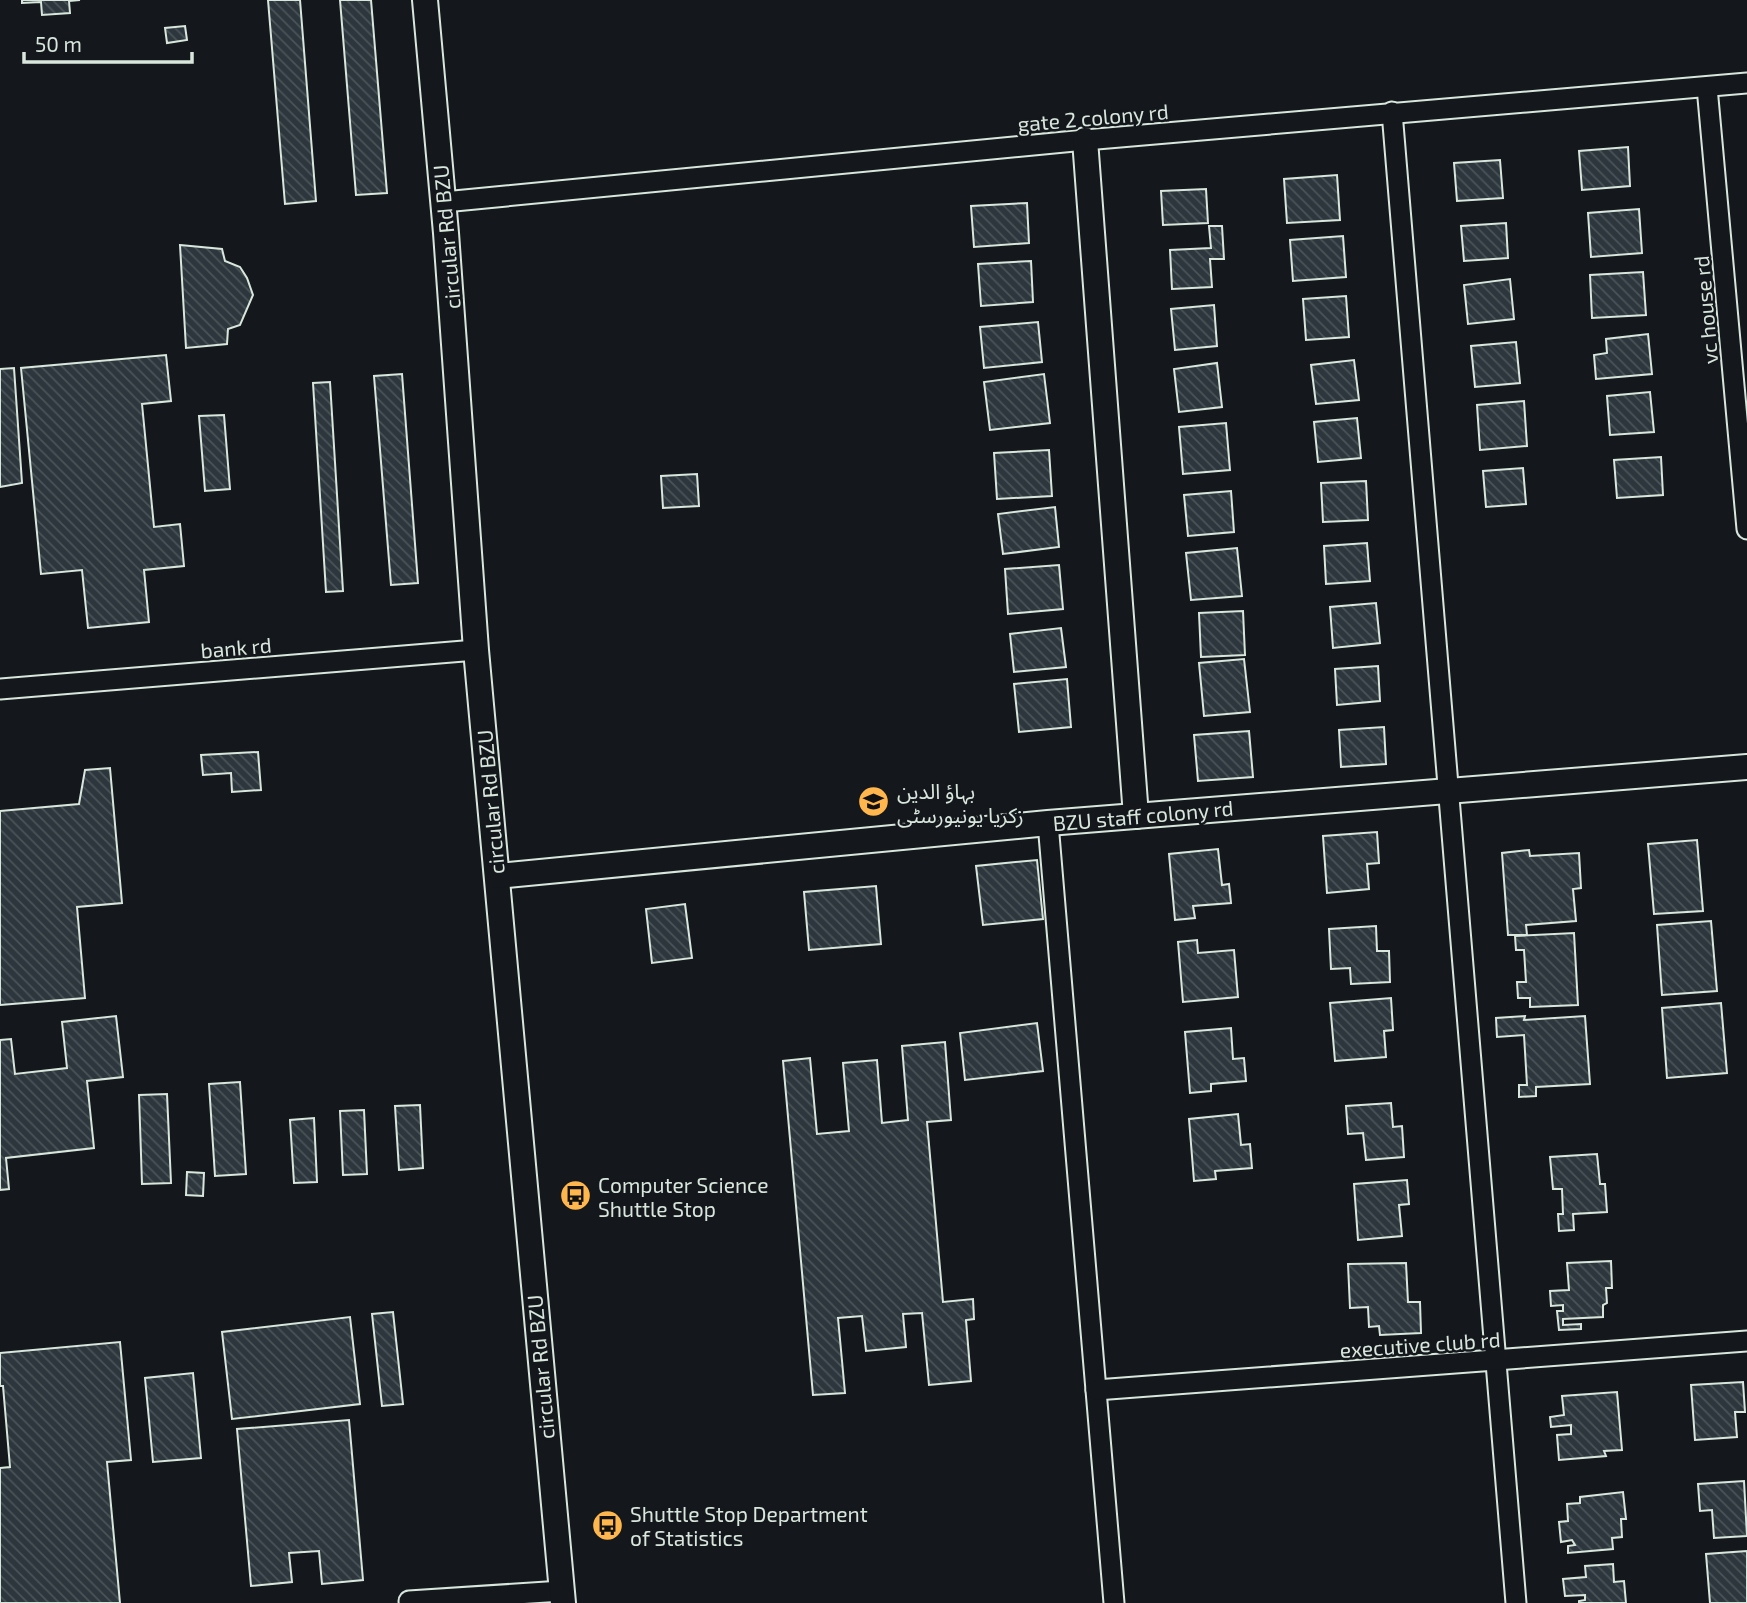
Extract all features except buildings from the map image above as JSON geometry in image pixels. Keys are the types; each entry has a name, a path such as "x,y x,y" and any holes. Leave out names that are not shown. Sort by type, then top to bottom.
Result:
{"street":[{"name":"circular Rd BZU","path":"425,0 443,202 476,650 562,1597"},
{"name":"gate 2 colony rd","path":"443,202 1085,140 1747,83"},
{"name":"vc house rd","path":"1707,87 1745,464 1747,530"},
{"path":"1392,112 1516,1603"},
{"path":"1085,140 1136,816"},
{"name":"bank rd","path":"0,689 476,650"},
{"name":"BZU staff colony rd","path":"497,876 1048,823 1747,767"},
{"path":"1048,823 1114,1603"},
{"name":"executive club rd","path":"1096,1390 1747,1341"},
{"path":"409,1601 562,1597"}],"place":[{"name":"بہاؤ الدین زکریا یونیورسٹی","path":"874,802"},
{"name":"Computer Science Shuttle Stop","path":"575,1196"},
{"name":"Shuttle Stop Department of Statistics","path":"607,1525"}]}
